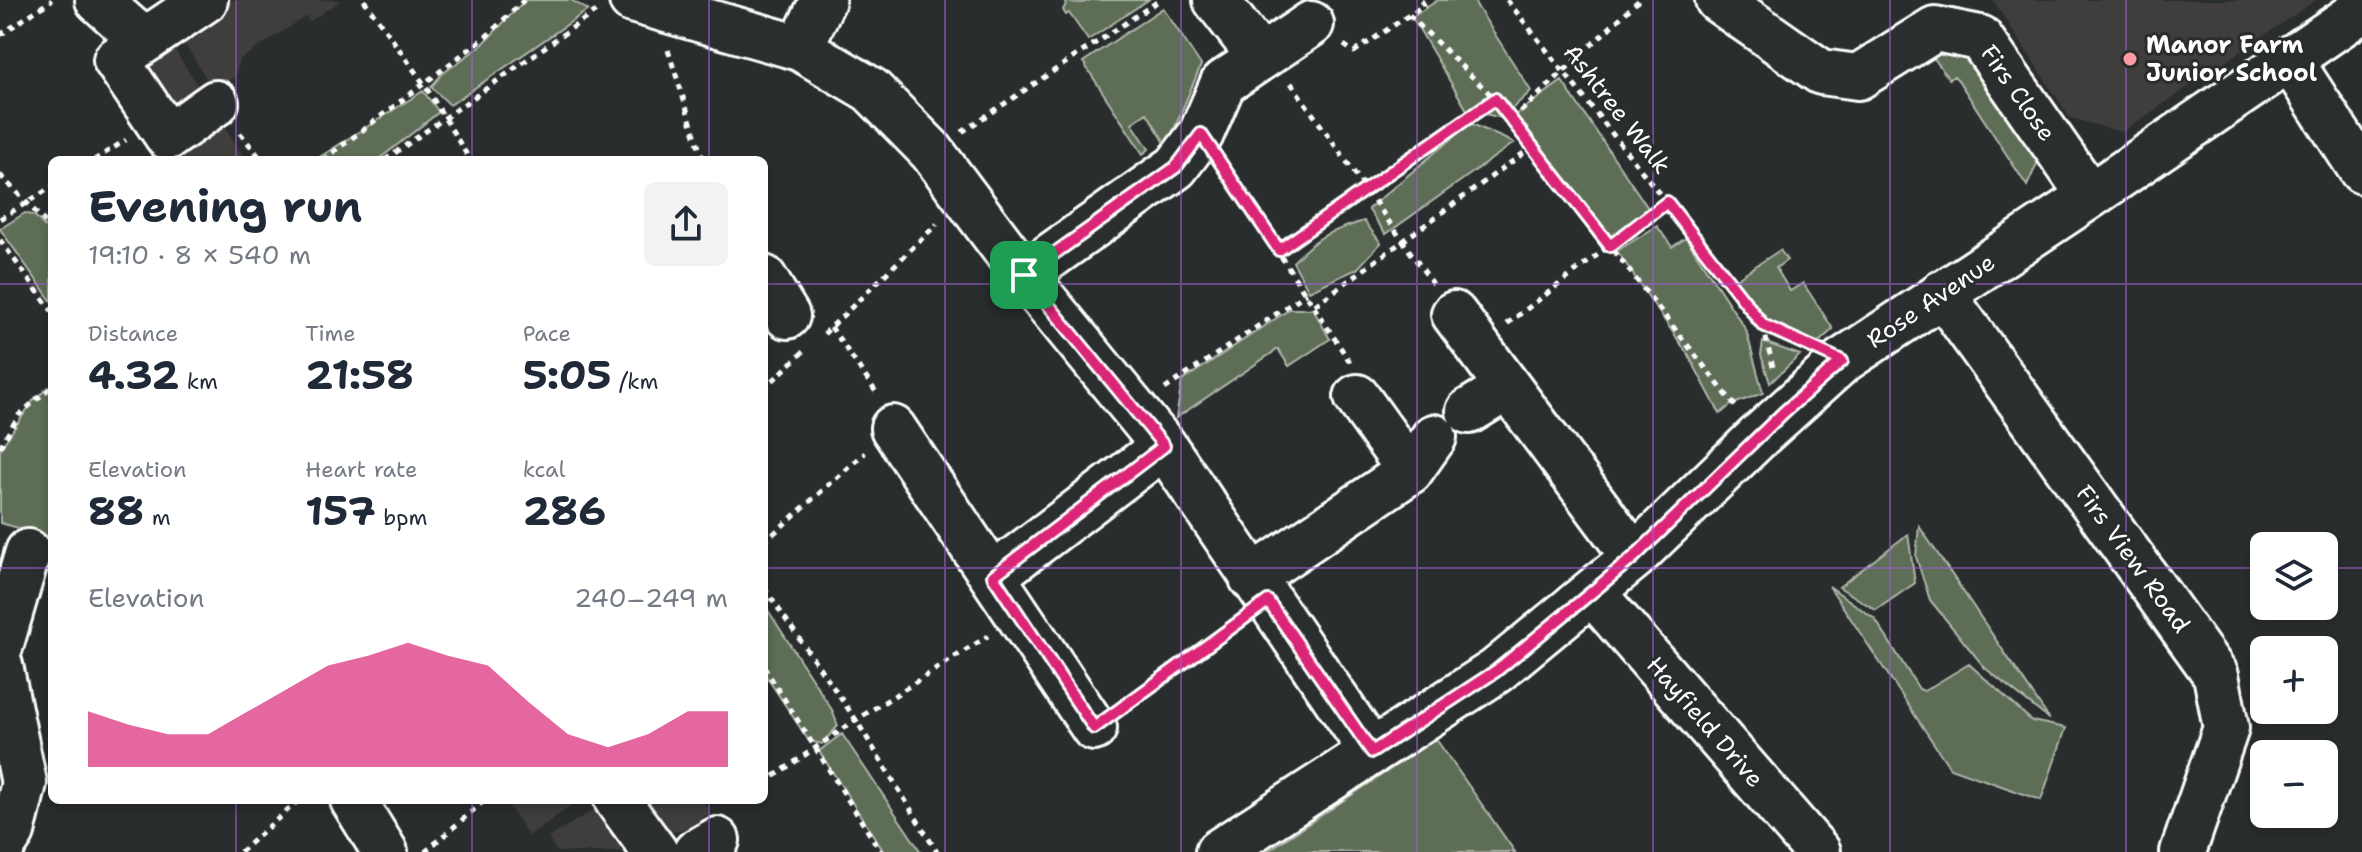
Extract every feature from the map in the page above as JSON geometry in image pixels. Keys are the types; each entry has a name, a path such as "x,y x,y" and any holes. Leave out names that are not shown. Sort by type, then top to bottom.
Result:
{"street":[{"path":"98,0 130,50 168,137 216,103"},
{"path":"130,50 205,0"},
{"path":"800,48 823,0"},
{"path":"1216,0 1264,54"},
{"name":"Firs Close","path":"1718,0 1821,72 1858,77 1935,29 1980,38 2090,196"},
{"path":"629,6 800,48 871,90 932,152 1024,275 1164,446 1372,752"},
{"name":"Rose Avenue","path":"1218,852 1496,671 1634,557 1842,361 2362,10"},
{"path":"1024,275 1176,167 1201,134 1223,83 1311,24"},
{"path":"2290,60 2362,171"},
{"path":"768,283 805,333"},
{"name":"Firs View Road","path":"1942,293 2216,675 2226,728 2183,852"},
{"path":"1466,330 1634,557"},
{"path":"1469,411 1507,388"},
{"path":"1260,589 1422,454 1357,397"},
{"path":"893,428 1094,728"},
{"path":"993,576 1164,446"},
{"path":"0,647 27,553"},
{"name":"Hayfield Drive","path":"1592,592 1818,852"},
{"path":"0,665 24,783 12,832 0,850"},
{"path":"355,804 385,852"},
{"path":"620,804 655,852"}],"path":[{"path":"0,35 52,0"},
{"path":"364,0 424,84 468,156"},
{"path":"328,156 488,35 524,0"},
{"path":"932,152 1160,0"},
{"path":"1311,24 1354,52 1424,5 1421,0"},
{"name":"Ashtree Walk","path":"1507,0 1763,325 1842,361"},
{"path":"1512,121 1639,0"},
{"path":"390,156 443,116 629,6 701,156"},
{"path":"1409,15 1495,99 1759,436"},
{"path":"1264,54 1466,330 1610,246 1667,202"},
{"path":"1279,250 1495,99"},
{"path":"1201,134 1356,372 1357,397"},
{"path":"1315,305 1532,147"},
{"path":"0,175 48,224"},
{"path":"0,219 48,190"},
{"path":"768,384 805,333 831,327 939,222"},
{"path":"0,240 48,306"},
{"path":"1135,409 1307,293"},
{"path":"768,538 893,428 888,410 831,327"},
{"path":"0,447 19,415 48,390"},
{"path":"1094,728 1260,589"},
{"path":"768,594 856,720 937,852"},
{"path":"768,780 1019,616"},
{"path":"768,673 881,852"},
{"path":"240,852 294,804"},
{"path":"425,852 480,804"}],"shaded area":[{"path":"193,0 341,0 309,22 306,16 239,60 236,75 215,92 184,43 211,24"},
{"name":"Manor Farm Junior School","path":"1993,0 2316,0 2122,132 2070,118"},
{"path":"174,49 243,156 171,156 124,81"},
{"path":"508,804 570,804 571,806 528,836"},
{"path":"640,804 704,804 710,813 686,829 672,832 655,824"},
{"path":"595,809 622,852 557,852 548,838"}],"green space":[{"path":"525,0 571,0 588,10 450,105 431,87 442,74 482,45"},
{"path":"1148,0 1088,40 1069,13 1066,15 1063,10 1067,2"},
{"path":"1438,0 1473,0 1531,91 1502,118 1467,110 1412,17"},
{"path":"1163,8 1201,65 1167,146 1147,113 1132,123 1149,149 1143,154 1083,62"},
{"path":"1951,52 1977,69 1989,82 2040,157 2027,186 1958,80 1954,76 1949,79 1931,54"},
{"path":"1562,81 1654,217 1602,248 1525,139 1515,115"},
{"path":"423,91 439,112 383,156 321,156"},
{"path":"1470,123 1514,143 1386,234 1368,209"},
{"path":"25,213 35,216 48,231 48,296 0,229"},
{"path":"1364,221 1381,243 1357,269 1309,291 1293,262 1325,236"},
{"path":"1657,226 1672,247 1686,238 1746,330 1763,393 1731,405 1720,414 1689,356 1617,251"},
{"path":"1780,250 1787,260 1776,268 1790,291 1803,283 1833,329 1808,352 1754,326 1728,284"},
{"path":"1290,309 1313,309 1330,339 1289,366 1278,349 1176,418 1182,381"},
{"path":"1763,342 1800,355 1770,383 1761,355"},
{"path":"48,389 48,536 0,523 0,449 35,398"},
{"path":"1919,526 2050,720 1985,668 1930,600 1916,557"},
{"path":"1908,534 1915,583 1876,610 1839,587"},
{"path":"1829,586 1875,619 1919,689 1924,691 1969,664 2032,721 2066,728 2041,800 1950,768"},
{"path":"768,610 832,710 838,726 822,744 809,741 768,679"},
{"path":"842,734 921,852 884,852 819,751"},
{"path":"1436,739 1515,852 1266,852"}],"place":[{"name":"Manor Farm Junior School","path":"2130,59"}],"route":[{"path":"1495,99 1610,246 1667,202 1763,325 1842,361 1784,412 1634,557 1592,592 1496,671 1372,752 1268,601 1094,728 993,576 1164,446 1024,275 1176,167 1201,134 1279,250 1495,99"}]}
